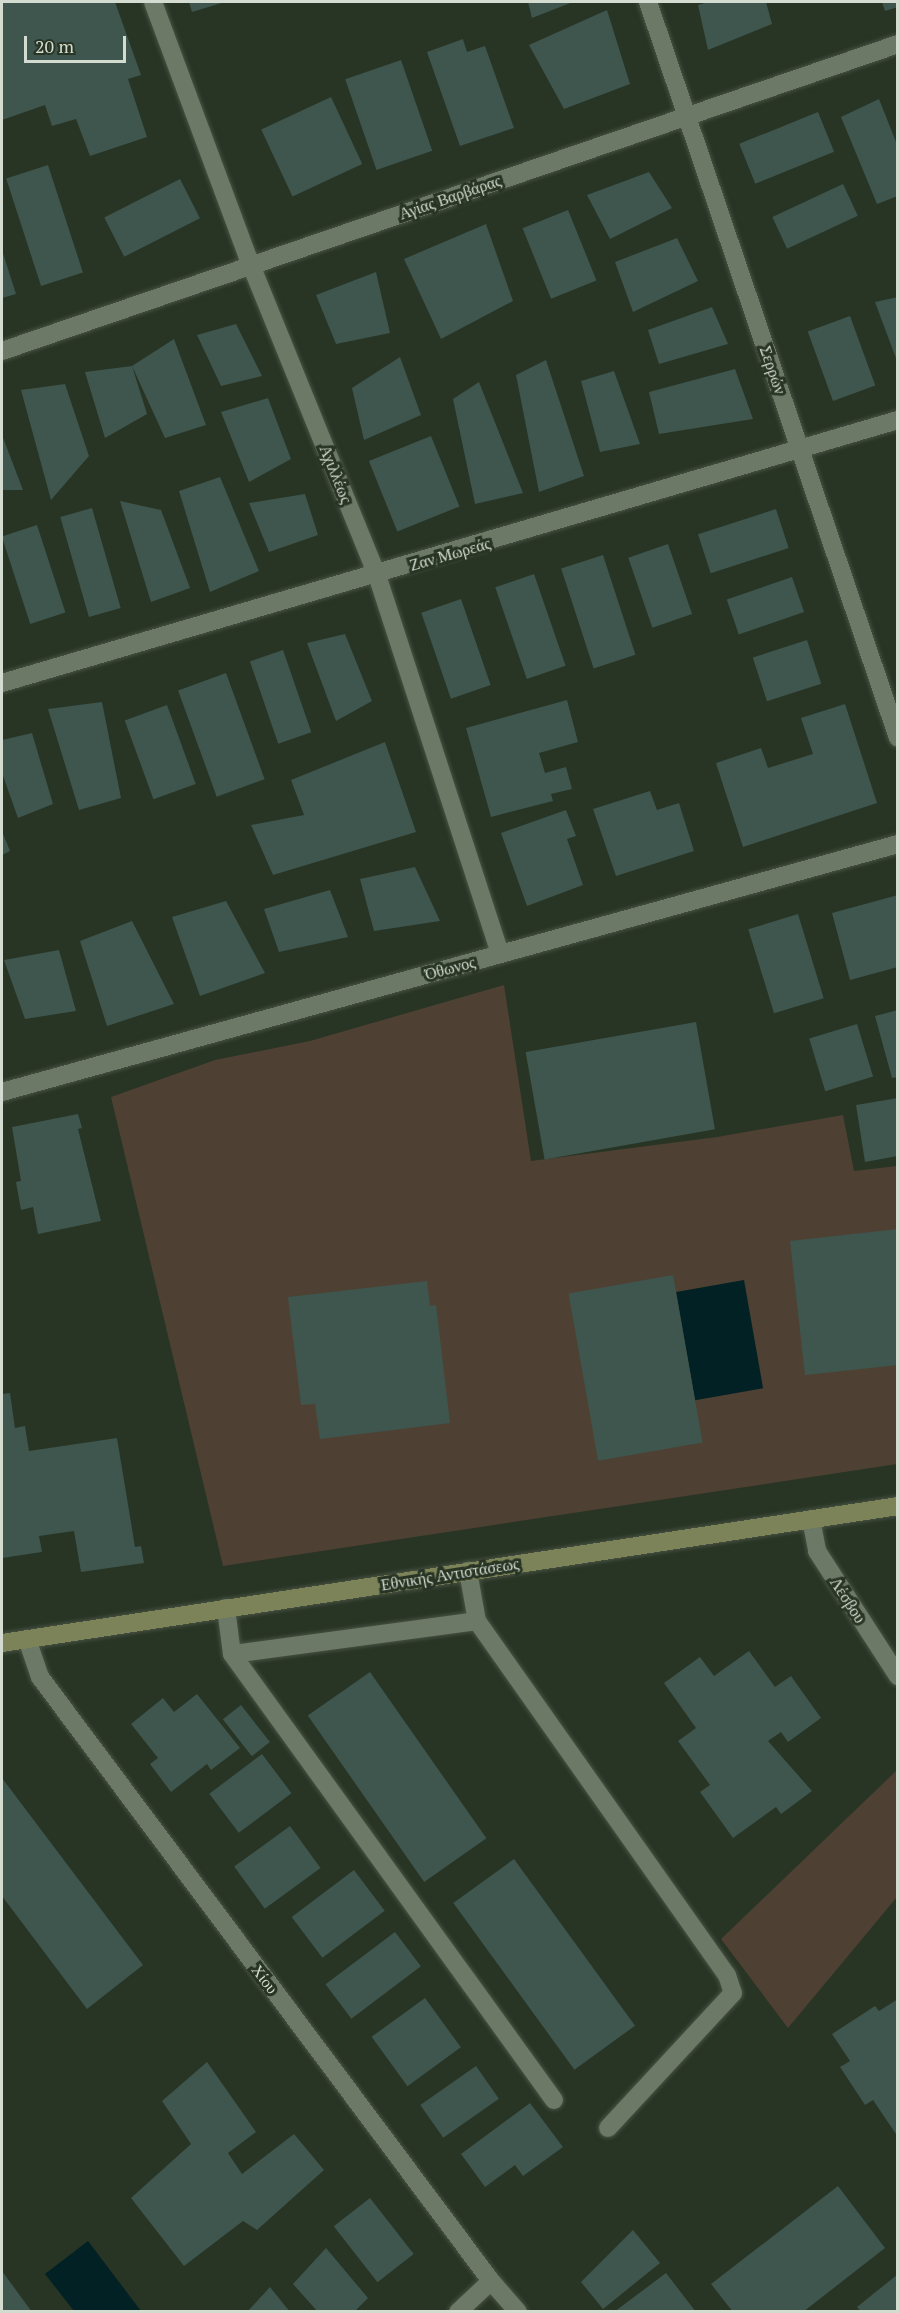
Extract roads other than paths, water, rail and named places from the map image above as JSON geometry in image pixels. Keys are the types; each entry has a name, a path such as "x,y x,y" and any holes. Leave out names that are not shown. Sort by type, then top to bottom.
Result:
{"main road":[{"name":"Εθνικής Αντιστάσεως","path":"2,1642 897,1506"}],"street":[{"name":"Αχιλλέως","path":"153,2 251,265 377,575 500,954"},
{"name":"Σερρών","path":"648,2 897,738"},
{"name":"Αγίας Βαρβάρας","path":"2,351 897,44"},
{"name":"Ζαν Μωρεάς","path":"2,683 800,451 897,420"},
{"name":"Όθωνος","path":"2,1092 897,844"},
{"name":"Λέσβου","path":"811,1519 817,1551 897,1676"},
{"path":"468,1571 477,1621 727,1975 733,1993 608,2128"},
{"path":"225,1608 232,1654 554,2100"},
{"path":"232,1654 477,1621"},
{"name":"Χίου","path":"27,1639 40,1677 491,2281 518,2312"},
{"path":"458,2312 491,2281"}],"water":[{"path":"744,1280 763,1388 695,1400 676,1292"},
{"path":"88,2241 141,2311 74,2311 45,2274"}]}
